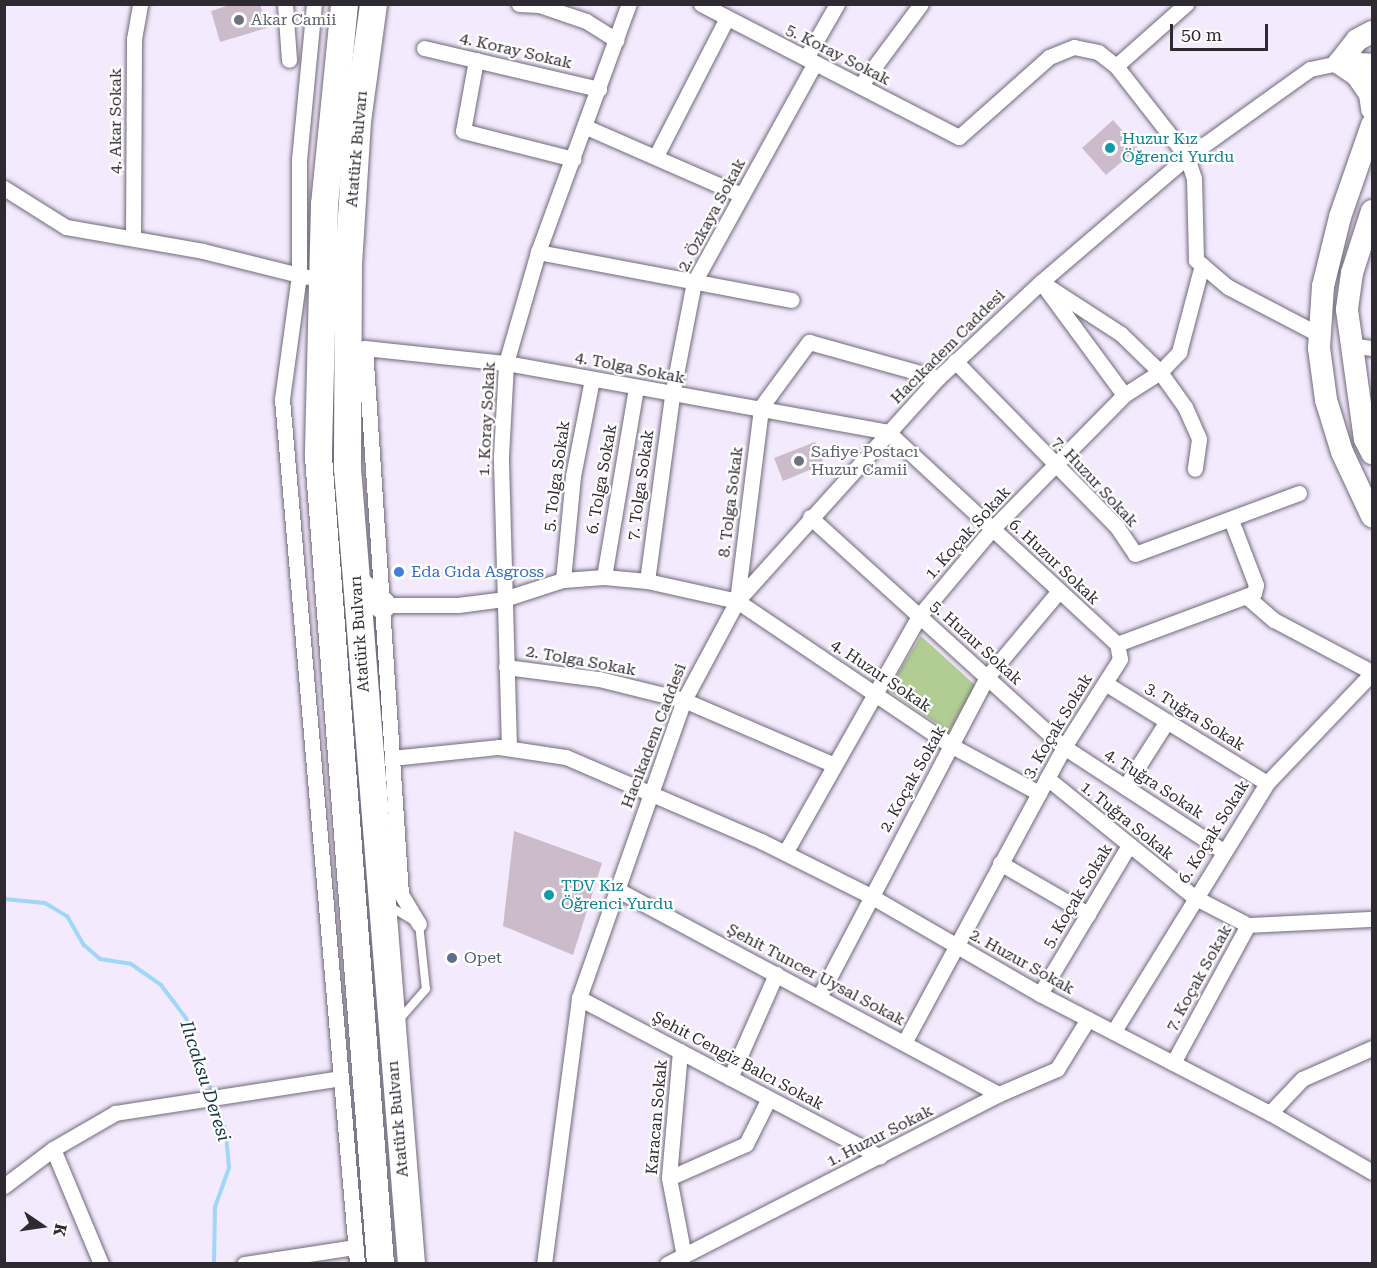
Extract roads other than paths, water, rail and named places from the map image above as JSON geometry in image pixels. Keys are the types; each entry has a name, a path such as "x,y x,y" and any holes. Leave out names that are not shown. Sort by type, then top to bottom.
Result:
{"highway":[{"name":"Atatürk Bulvarı","path":"344,4 324,204 310,278 318,456 380,1263"},
{"name":"Atatürk Bulvarı","path":"373,4 357,121 356,343 347,468 357,583 381,755 381,901 411,1263"},
{"path":"357,583 382,605"}],"main road":[{"path":"1339,63 1358,40 1372,32"},
{"path":"1339,63 1372,65"},
{"path":"1339,63 1357,75 1370,94 1372,109"},
{"path":"1372,125 1340,217 1323,285 1320,335 1326,400 1342,452 1372,516"},
{"path":"1372,211 1352,273 1350,345 1365,439 1372,453"}],"street":[{"name":"4. Akar Sokak","path":"133,238 134,39 140,4"},
{"path":"285,4 289,60"},
{"path":"314,4 299,159 310,278 282,399 357,1263"},
{"path":"519,4 539,5 586,21 616,40"},
{"name":"1. Koray Sokak","path":"509,748 501,456 506,363 538,252 586,127 629,4"},
{"name":"5. Koray Sokak","path":"701,4 959,137 1062,50 1098,52 1116,66"},
{"name":"2. Özkaya Sokak","path":"672,395 694,282 742,195 837,4"},
{"path":"860,86 921,4"},
{"path":"1186,4 1116,66 1187,157 1194,178 1196,260 1228,287 1320,335"},
{"path":"656,156 727,18"},
{"name":"4. Koray Sokak","path":"424,48 599,89"},
{"path":"476,60 464,131 574,159"},
{"name":"Hacıkadem Caddesi","path":"544,1263 579,998 684,700 737,601 938,378 1041,282 1187,157 1310,69 1339,63"},
{"path":"586,127 742,195"},
{"path":"4,188 66,227 133,238 310,278"},
{"path":"538,252 791,300"},
{"name":"1. Koçak Sokak","path":"785,853 919,616 992,529 1057,466 1124,395 1160,372 1179,352 1202,265"},
{"path":"1041,282 1121,334 1160,372 1185,407 1199,439 1196,469"},
{"path":"1041,282 1124,395"},
{"path":"761,407 809,342 938,378"},
{"path":"356,343 382,605 381,755 401,894 419,924"},
{"name":"4. Tolga Sokak","path":"356,343 506,363 672,395 761,407 888,432"},
{"path":"1350,345 1372,348"},
{"name":"7. Huzur Sokak","path":"955,361 1117,527 1135,554 1299,493"},
{"name":"5. Tolga Sokak","path":"563,580 573,476 592,379"},
{"name":"6. Tolga Sokak","path":"604,578 636,387"},
{"name":"7. Tolga Sokak","path":"647,580 672,395"},
{"name":"8. Tolga Sokak","path":"737,601 761,407"},
{"name":"6. Huzur Sokak","path":"888,432 1117,644"},
{"name":"5. Huzur Sokak","path":"810,518 1064,747"},
{"path":"1117,644 1254,593 1256,585 1231,520"},
{"path":"382,605 405,608 504,599 563,580 604,578 647,580 737,601"},
{"name":"2. Koçak Sokak","path":"819,997 869,895 952,746 987,677 1059,591"},
{"path":"1246,596 1274,620 1372,672"},
{"name":"4. Huzur Sokak","path":"737,601 952,746 1039,793"},
{"name":"3. Koçak Sokak","path":"904,1043 1064,747 1120,659 1117,644"},
{"name":"2. Tolga Sokak","path":"506,667 599,679 684,700 834,765"},
{"name":"6. Koçak Sokak","path":"1114,1031 1194,897 1267,783 1372,672"},
{"name":"3. Tuğra Sokak","path":"1105,683 1267,783"},
{"path":"1125,787 1167,721"},
{"name":"4. Tuğra Sokak","path":"1064,747 1223,851"},
{"name":"2. Huzur Sokak","path":"381,755 509,748 566,757 785,853 869,895 1040,994 1270,1113 1372,1172"},
{"name":"1. Tuğra Sokak","path":"1047,778 1128,847 1194,897 1248,925"},
{"name":"5. Koçak Sokak","path":"1040,994 1128,847"},
{"path":"1000,863 1088,914"},
{"name":"Şehit Tuncer Uysal Sokak","path":"616,889 999,1094"},
{"name":"7. Koçak Sokak","path":"1173,1063 1248,925 1372,919"},
{"path":"730,1078 776,974"},
{"name":"Şehit Cengiz Balcı Sokak","path":"579,998 880,1157"},
{"name":"1. Huzur Sokak","path":"668,1263 880,1157 999,1094 1057,1069 1088,1019"},
{"path":"1270,1113 1302,1079 1372,1048"},
{"name":"Karacan Sokak","path":"680,1051 669,1178 684,1256"},
{"path":"4,1186 53,1149 115,1113 340,1078"},
{"path":"669,1178 746,1144 769,1098"},
{"path":"53,1149 101,1263"},
{"path":"244,1263 355,1246"}],"lane":[{"path":"381,901 419,924 426,989 391,1029"}],"waterway":[{"name":"Ilıcaksu Deresi","path":"4,899 45,903 67,916 84,945 100,959 131,964 161,985 186,1018 213,1094"},
{"name":"Ilıcaksu Deresi","path":"214,1264 215,1207 229,1168 226,1133 215,1101"}],"place":[{"name":"Akar Camii","path":"239,20"},
{"name":"Huzur Kız Öğrenci Yurdu","path":"1110,148"},
{"name":"Safiye Postacı Huzur Camii","path":"799,461"},
{"name":"Eda Gıda Asgross","path":"399,572"},
{"name":"TDV Kız Öğrenci Yurdu","path":"549,895"},
{"name":"Opet","path":"452,958"}]}
